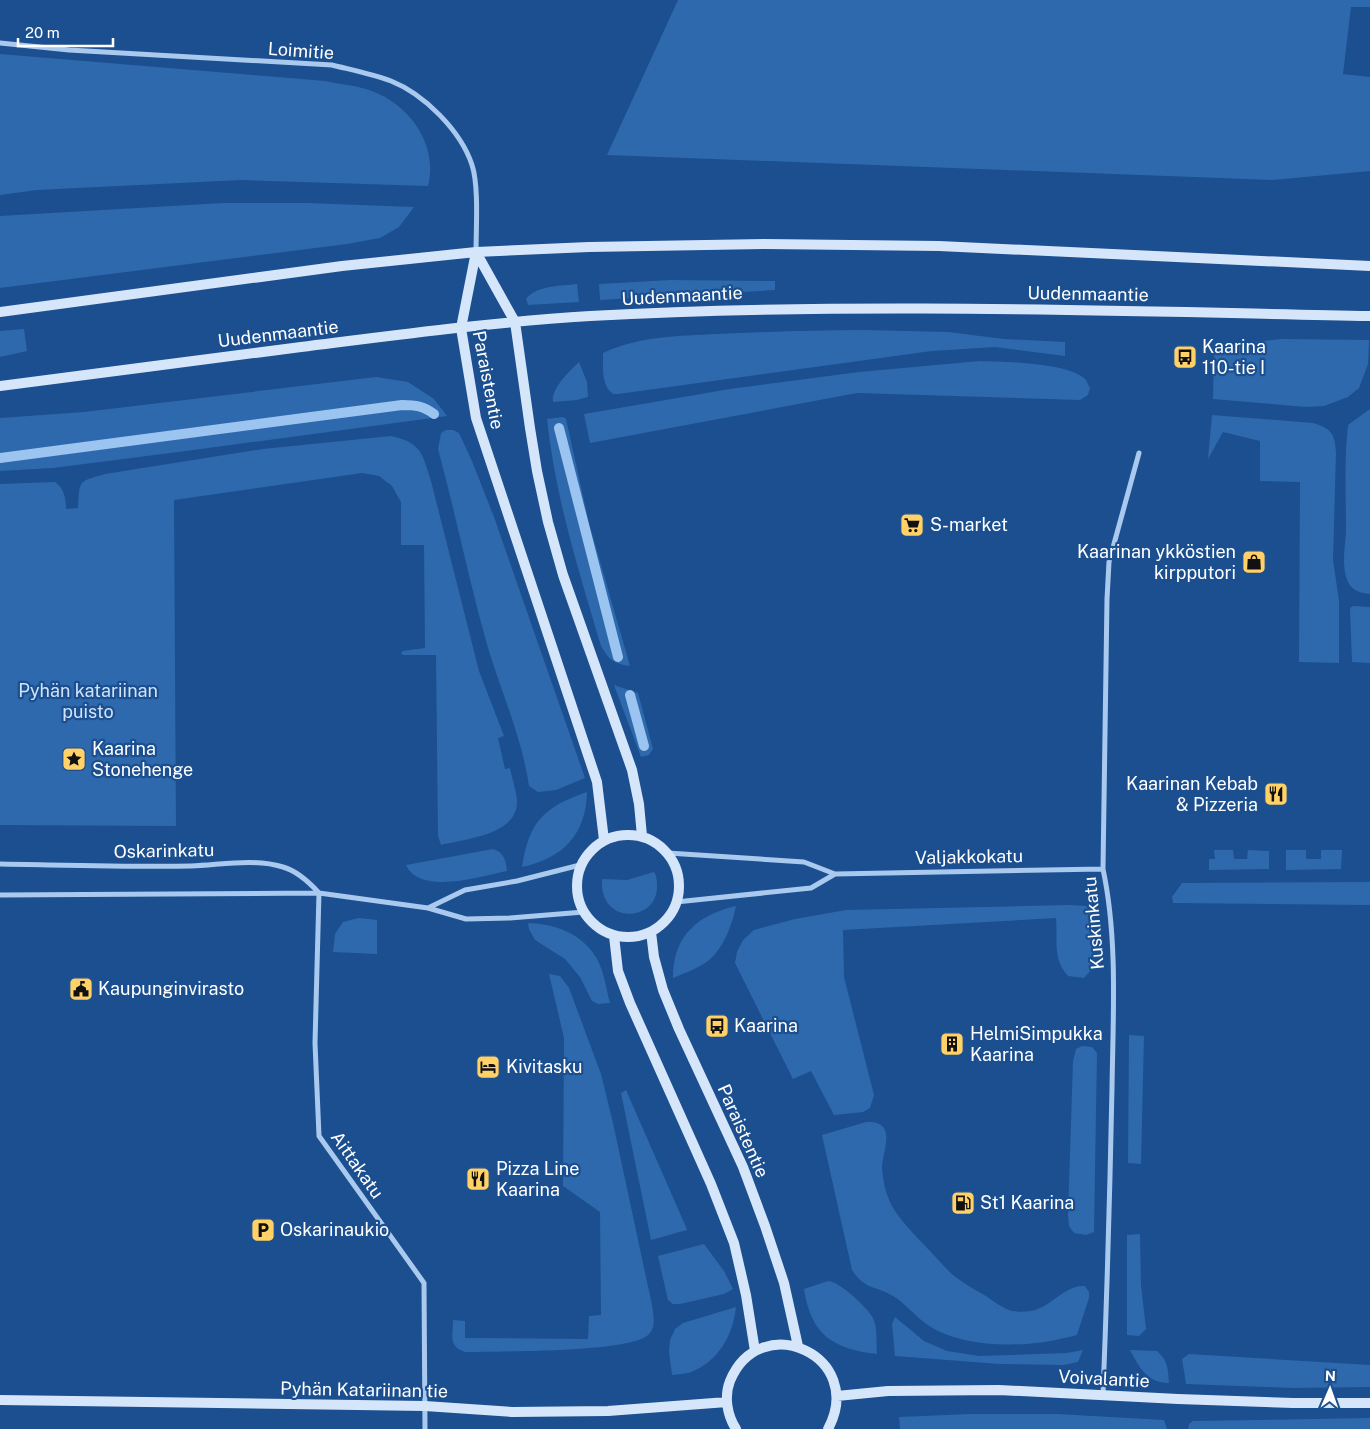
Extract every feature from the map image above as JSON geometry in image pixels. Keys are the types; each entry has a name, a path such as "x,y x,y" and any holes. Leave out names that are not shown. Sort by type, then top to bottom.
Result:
{"main road":[{"path":"0,312 342,266 476,252 589,247 756,244 939,246 1370,266"},
{"name":"Paraistentie","path":"476,252 515,322 537,471 548,522 568,592 632,770 639,804 642,836"},
{"name":"Paraistentie","path":"476,252 460,328 476,418 597,782 604,840"},
{"name":"Uudenmaantie","path":"0,386 460,328 591,316 766,309 938,308 1370,316"},
{"path":"623,834 642,836 656,843 668,854 676,867 679,882 676,902 673,911 664,923 651,932 633,938 614,936 600,929 588,919 580,905 576,890 577,875 580,865 592,848 604,840 623,834"},
{"name":"Paraistentie","path":"651,932 654,957 663,990 743,1167 766,1226 784,1283 798,1346"},
{"path":"614,936 618,971 630,1003 711,1184 734,1243 746,1295 755,1351"},
{"path":"736,1429 729,1414 727,1402 728,1386 734,1373 743,1360 755,1351 769,1346 784,1344 798,1346 818,1357 826,1365 836,1385 837,1396 837,1408 828,1429"},
{"name":"Voivalantie","path":"837,1396 888,1391 999,1390 1188,1400 1370,1403"},
{"name":"Pyhän Katariinan tie","path":"0,1400 426,1406 512,1412 608,1411 727,1402"}],"street":[{"name":"Loimitie","path":"0,43 69,50 332,66 365,72 394,82 418,96 442,117 460,141 472,165 475,191 476,252"},
{"name":"Kuskinkatu","path":"1103,1395 1109,1254 1114,1008 1110,901 1103,869 1109,562 1139,454"},
{"name":"Valjakkokatu","path":"668,854 804,862 835,874 1103,869"},
{"name":"Oskarinkatu","path":"0,864 192,866 268,863 285,867 299,875 319,893"},
{"path":"428,908 465,890 517,881 580,865"},
{"name":"Valjakkokatu","path":"676,902 811,888 835,874"},
{"path":"0,895 319,893 428,908 466,919 510,918 584,912"},
{"name":"Aittakatu","path":"319,893 315,1043 319,1136 424,1283 425,1429"}],"green space":[{"path":"678,0 1370,0 1370,7 1351,7 1343,74 1370,77 1370,171 1273,180 607,155"},
{"path":"0,54 325,81 366,89 395,103 416,126 429,154 428,186 241,180 37,190 0,195"},
{"path":"223,203 308,203 414,207 399,227 380,238 347,244 0,288 0,216"},
{"path":"671,280 775,281 775,290 600,300 599,284"},
{"path":"577,284 579,302 528,305 526,299 536,291 550,287"},
{"path":"24,329 27,351 0,357 0,331"},
{"path":"863,330 948,332 1004,339 1065,342 1065,356 995,347 932,351 618,394 613,394 606,386 603,353 631,343 673,336"},
{"path":"1281,339 1369,340 1368,364 1359,388 1348,397 1324,406 1306,407 1213,399 1214,350"},
{"path":"980,361 1034,364 1063,369 1084,378 1090,388 1088,395 1080,400 857,393 590,443 584,414 730,389 859,372"},
{"path":"579,362 587,382 588,397 553,402 558,386"},
{"path":"376,377 408,382 434,399 447,416 53,468 0,471 0,418 84,412"},
{"path":"1370,409 1370,594 1352,588 1346,576 1344,557 1348,425"},
{"path":"1212,415 1313,423 1331,433 1335,441 1336,453 1333,560 1339,601 1339,663 1299,662 1300,482 1260,481 1260,441 1223,432 1208,459"},
{"path":"563,417 566,419 589,523 630,666 612,660 601,646 576,562 556,477 547,419"},
{"path":"446,430 453,430 459,433 472,461 494,517 585,778 556,790 538,792 529,786 517,733 493,665 481,623 438,449 441,433"},
{"name":"Pyhän katariinan puisto","path":"391,436 415,446 423,456 431,481 479,671 504,736 498,738 505,769 510,768 517,803 514,814 508,822 488,834 441,845 438,836 436,655 403,655 401,653 403,651 425,648 424,545 401,545 401,502 392,486 379,476 362,473 174,500 176,826 0,825 0,484 55,482 61,487 64,494 66,509 78,508 79,492 82,484 89,479 105,474 263,449"},
{"path":"1353,606 1370,607 1370,663 1352,662 1350,608"},
{"path":"614,685 638,693 653,749 649,755 641,757"},
{"path":"587,792 586,807 582,821 570,842 549,858 522,867 529,838 541,818 549,810"},
{"path":"493,849 500,852 504,857 507,871 468,879 438,882 424,880 413,874 406,865"},
{"path":"1214,850 1233,850 1234,859 1247,859 1248,850 1269,851 1269,869 1209,870 1209,859 1215,859"},
{"path":"1286,850 1306,850 1306,859 1321,859 1321,850 1342,850 1341,869 1286,870"},
{"path":"654,872 657,887 655,899 648,907 639,912 628,914 618,911 609,905 604,894 602,879 627,880"},
{"path":"1370,882 1370,905 1173,903 1172,897 1182,883"},
{"path":"736,906 723,943 714,956 691,971 673,978 677,950 690,930 710,915"},
{"path":"1086,906 1093,919 1095,928 1097,945 1095,961 1084,978 1068,976 1060,963 1057,949 1056,918 843,930 844,977 874,1095 870,1108 863,1112 834,1115 811,1071 793,1079 735,963 737,952 743,940 754,930 795,919 846,910"},
{"path":"359,918 377,920 377,954 333,952 335,934 343,922"},
{"path":"528,923 548,925 566,931 583,942 599,962 610,1003 598,1004 592,1001 580,977 565,959 535,940"},
{"path":"549,974 560,976 569,988 601,1074 652,1305 653,1328 648,1335 636,1341 616,1345 561,1350 465,1352 456,1347 454,1343 452,1336 453,1320 465,1321 465,1338 588,1339 589,1316 601,1315 600,1212 563,1186 564,1038"},
{"path":"1129,1035 1144,1036 1141,1164 1128,1163"},
{"path":"1082,1046 1092,1047 1097,1053 1094,1232 1086,1235 1074,1233 1069,1226 1068,1215 1073,1061 1076,1049"},
{"path":"626,1090 687,1230 651,1240 621,1093"},
{"path":"866,1122 876,1123 886,1131 886,1146 882,1168 886,1191 892,1206 907,1227 946,1269 964,1283 1012,1311 1024,1312 1035,1310 1048,1304 1071,1288 1085,1286 1089,1292 1089,1298 1077,1335 1046,1342 1009,1345 963,1340 936,1330 921,1320 897,1299 866,1285 857,1277 852,1270 822,1135"},
{"path":"1140,1234 1141,1285 1146,1329 1139,1336 1127,1335 1127,1235"},
{"path":"704,1244 724,1271 733,1289 724,1294 673,1304 668,1300 658,1256"},
{"path":"828,1281 846,1290 873,1318 876,1327 877,1354 862,1352 836,1343 827,1337 812,1318 804,1289"},
{"path":"736,1307 728,1337 717,1354 701,1367 691,1372 672,1375 669,1352 670,1340 675,1329 683,1323"},
{"path":"895,1317 924,1341 947,1351 979,1356 1067,1353 1083,1350 1078,1362 1064,1365 999,1364 895,1356 892,1324"},
{"path":"1130,1350 1157,1351 1167,1365 1169,1383 1149,1377 1140,1368"},
{"path":"1189,1354 1370,1365 1370,1387 1295,1388 1186,1384 1182,1359"},
{"path":"971,1414 1057,1414 1164,1420 1167,1429 900,1429 899,1417"},
{"path":"1370,1418 1370,1429 1188,1429 1189,1424 1193,1421"}],"waterway":[{"path":"0,458 402,405 419,406 434,414"},
{"path":"559,428 618,657"},
{"path":"630,695 644,746"}],"place":[{"name":"Kaarina 110-tie I","path":"1185,357"},
{"name":"S-market","path":"912,525"},
{"name":"Kaarinan ykköstien kirpputori","path":"1254,562"},
{"name":"Kaarina Stonehenge","path":"74,759"},
{"name":"Kaarinan Kebab & Pizzeria","path":"1276,794"},
{"name":"Kaupunginvirasto","path":"81,989"},
{"name":"Kaarina","path":"717,1026"},
{"name":"HelmiSimpukka Kaarina","path":"952,1044"},
{"name":"Kivitasku","path":"488,1067"},
{"name":"Pizza Line Kaarina","path":"478,1179"},
{"name":"St1 Kaarina","path":"963,1203"},
{"name":"Oskarinaukio","path":"263,1230"}]}
